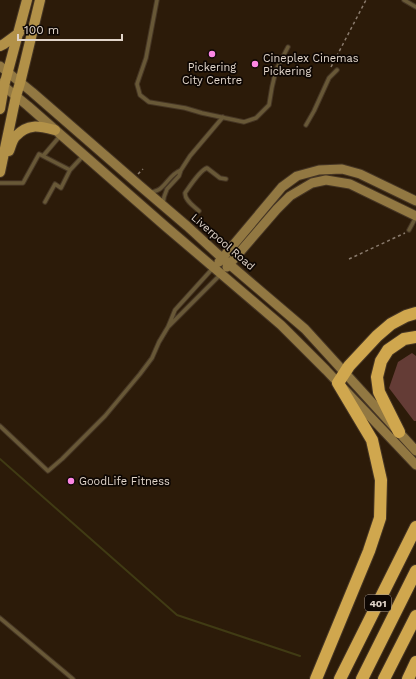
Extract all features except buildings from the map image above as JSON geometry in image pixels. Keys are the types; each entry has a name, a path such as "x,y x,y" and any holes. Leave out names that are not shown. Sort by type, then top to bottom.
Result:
{"highway":[{"path":"316,679 369,551 380,518 382,480 372,440 338,383 349,366 372,341 391,324 406,316 416,314"},
{"path":"399,432 379,392 377,377 381,361 388,350 404,339 416,336"},
{"name":"401","path":"340,679 416,527"},
{"name":"401","path":"362,679 416,571"},
{"path":"384,679 416,616"},
{"path":"408,679 416,662"}],"main road":[{"path":"0,109 2,84 8,73 27,0"},
{"path":"0,171 16,96 40,0"},
{"path":"0,46 19,33"},
{"name":"Liverpool Road","path":"0,66 32,92 305,329 416,451"},
{"path":"2,84 165,226 281,324 416,465"},
{"path":"0,171 15,137 19,133 32,126 42,127 58,132"},
{"path":"218,271 282,187 297,176 319,170 342,169 360,174 416,201"},
{"path":"226,261 290,196 312,183 326,180 350,184 416,216"}],"lane":[{"path":"157,0 146,58 137,84 140,95 149,102 184,108 244,122 256,118 269,105 276,70 288,47"},
{"path":"404,0 416,7"},
{"path":"306,125 329,78 336,70"},
{"path":"163,206 167,189 179,176 190,156 223,117"},
{"path":"43,156 58,132"},
{"path":"0,183 23,183 39,154 70,170"},
{"path":"45,202 55,184 61,188 70,170 84,155"},
{"path":"199,211 187,200 185,193 200,173 207,168 220,178 226,180"},
{"path":"148,193 162,188 175,172 181,170"},
{"path":"410,230 416,216"},
{"path":"168,327 174,310 218,271"},
{"path":"0,426 48,471 100,421 128,389 152,358 168,327 218,271"},
{"path":"0,618 73,679"}],"path":[{"path":"331,67 366,0"},
{"path":"138,174 143,169"},
{"path":"349,259 410,230"}],"shaded area":[{"path":"412,353 416,356 416,421 414,421 389,388 398,362"}],"waterway":[{"path":"0,459 177,615 300,656"}],"place":[{"name":"Pickering City Centre","path":"212,54"},
{"name":"Cineplex Cinemas Pickering","path":"255,64"},
{"name":"GoodLife Fitness","path":"71,481"}]}
